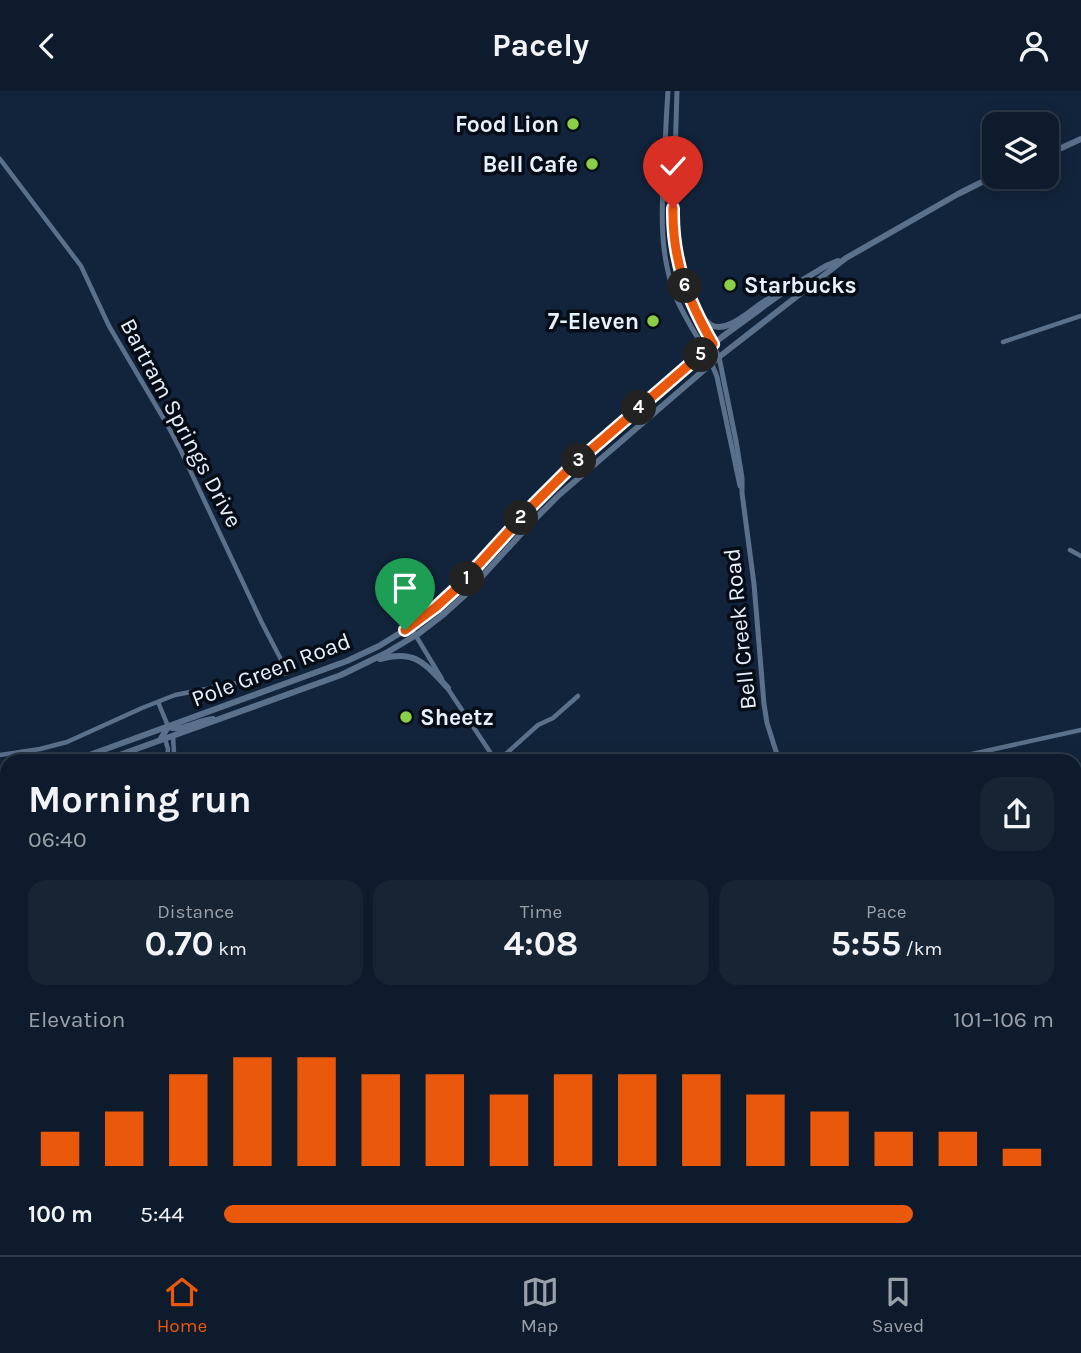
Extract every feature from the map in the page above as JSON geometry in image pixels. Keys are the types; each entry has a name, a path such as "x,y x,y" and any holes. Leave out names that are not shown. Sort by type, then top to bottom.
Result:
{"main road":[{"path":"1059,149 1081,139"},
{"name":"Pole Green Road","path":"93,754 347,661 379,646 430,612 458,587 570,468 713,344 786,290 982,182"},
{"name":"Pole Green Road","path":"123,754 333,678 368,663 416,635 465,595 560,494 719,357 846,258"},
{"path":"692,305 710,325 723,328 786,290"},
{"path":"368,663 395,655 411,656 425,664 447,688"},
{"path":"162,740 168,727 175,729 202,720 219,719"}],"street":[{"name":"Bell Creek Road","path":"668,91 662,213 664,248 675,294 712,363 742,492"},
{"name":"Bell Creek Road","path":"677,91 673,231 679,270 692,305 719,357 736,441 754,584 764,704 777,754"},
{"name":"Bartram Springs Drive","path":"0,159 81,266 109,326 168,426 288,673 187,692 158,702"},
{"path":"1003,342 1081,316"},
{"path":"1070,550 1081,556"},
{"path":"410,626 447,688 492,754"},
{"path":"505,754 538,725 553,718 578,696"},
{"path":"7,754 67,742 158,702 168,727"},
{"path":"972,754 1081,730"},
{"path":"173,736 173,754"},
{"path":"162,740 168,754"}],"place":[{"name":"Food Lion","path":"573,124"},
{"name":"Bell Cafe","path":"592,164"},
{"name":"Starbucks","path":"730,285"},
{"name":"7-Eleven","path":"653,321"},
{"name":"Sheetz","path":"406,717"}],"route":[{"path":"405,630 458,587 570,468 713,344 692,305 679,270 673,208"}]}
